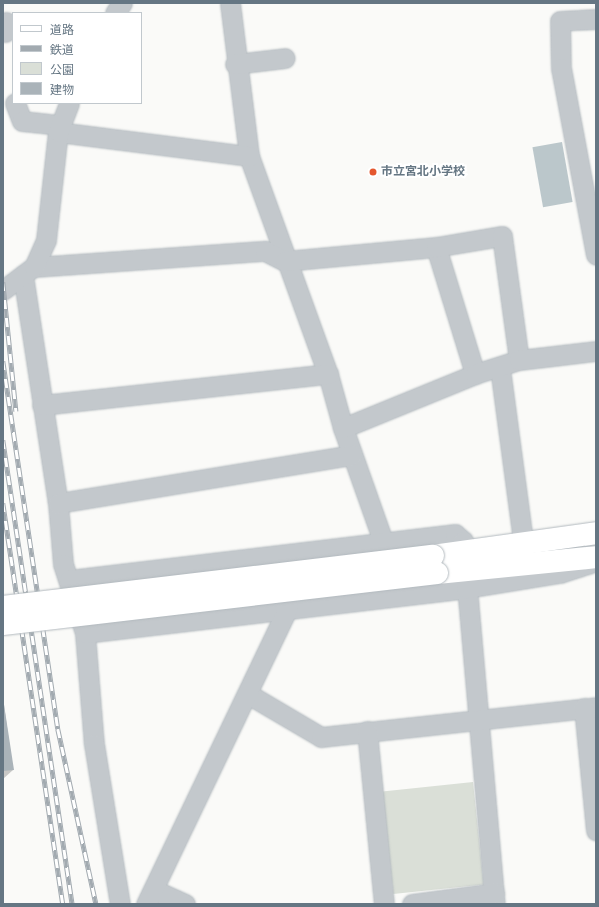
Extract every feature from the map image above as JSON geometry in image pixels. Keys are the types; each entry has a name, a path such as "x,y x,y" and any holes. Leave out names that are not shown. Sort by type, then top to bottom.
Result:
{"street":[{"path":"116,12 122,3"},
{"path":"230,3 236,64 249,156 285,261 328,374 343,428 383,541"},
{"path":"596,19 560,21 561,68 596,254"},
{"path":"236,64 285,58"},
{"path":"16,104 22,121 60,129 249,156"},
{"path":"3,290 28,271 46,240 60,129 69,104"},
{"path":"28,271 265,251 285,261 436,247 502,236 518,360"},
{"path":"436,247 475,374"},
{"path":"28,271 42,405 58,503 64,564 85,633 94,744 120,904"},
{"path":"343,428 475,374 500,368 518,360 596,351"},
{"path":"500,368 523,541"},
{"path":"42,405 328,374"},
{"path":"58,503 352,455"},
{"path":"465,570 523,541 596,533"},
{"path":"70,580 383,541 455,534 462,541 494,898 412,904"},
{"path":"85,633 288,607 465,570 596,558"},
{"path":"3,607 435,564 465,570 560,573 596,561"},
{"path":"3,624 435,564"},
{"path":"185,904 150,897 248,694 288,607"},
{"path":"248,694 321,737 590,708 596,830"},
{"path":"367,731 384,904"}],"green space":[{"path":"473,782 484,884 393,894 382,792"}],"shaded area":[{"path":"562,142 573,202 543,207 532,147"}],"building":[{"path":"3,698 14,770 3,771"}],"railway":[{"path":"3,282 16,411"},
{"path":"3,361 58,729 96,904"},
{"path":"3,440 72,904"},
{"path":"3,503 63,904"}],"place":[{"name":"市立宮北小学校","path":"373,172"}]}
